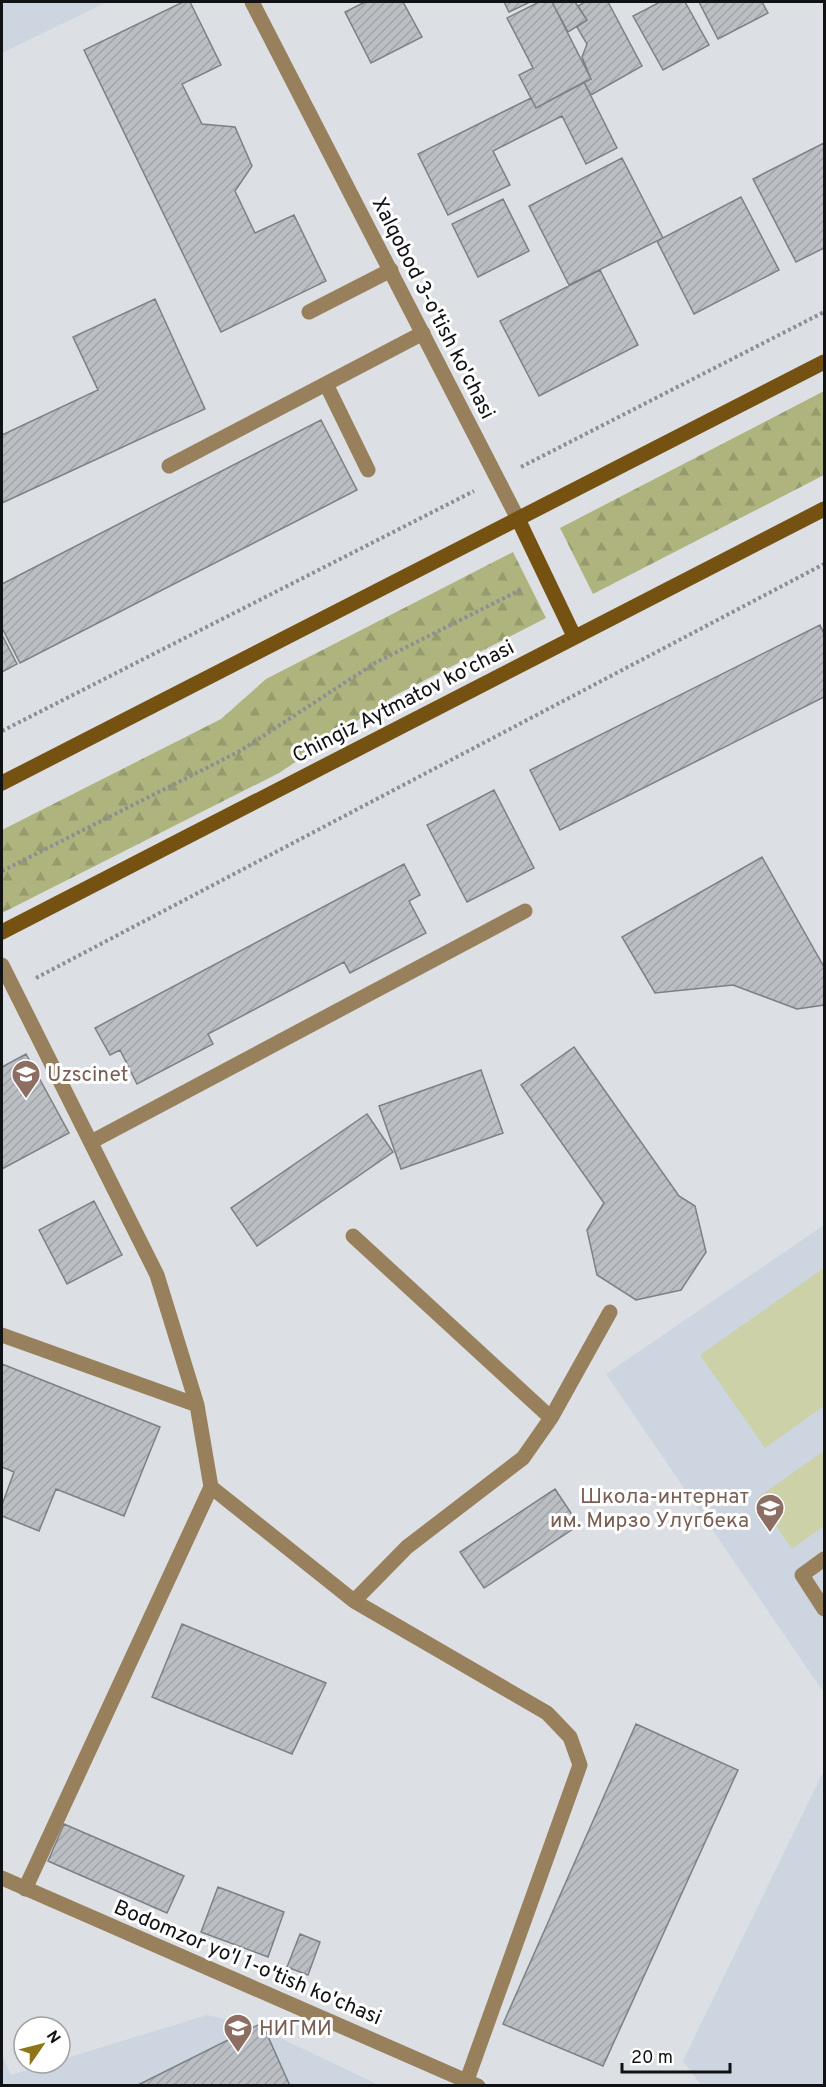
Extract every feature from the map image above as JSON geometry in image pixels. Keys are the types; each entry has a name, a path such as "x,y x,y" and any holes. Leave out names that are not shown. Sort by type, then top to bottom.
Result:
{"main road":[{"path":"2,783 825,362"},
{"name":"Chingiz Aytmatov ko'chasi","path":"2,932 825,509"},
{"name":"Xalqobod 3-o'tish ko'chasi","path":"518,519 574,636"}],"street":[{"name":"Xalqobod 3-o'tish ko'chasi","path":"252,2 518,519"},
{"path":"309,312 391,270"},
{"path":"169,465 423,333"},
{"path":"326,384 368,470"},
{"path":"91,1142 525,911"},
{"path":"2,965 157,1275 197,1405 211,1487 25,1888"},
{"path":"353,1236 551,1418"},
{"path":"354,1601 407,1547 523,1458 551,1418 610,1312"},
{"path":"2,1335 197,1405"},
{"path":"211,1487 354,1601 547,1713 570,1737 580,1766 473,2083"},
{"path":"825,1559 801,1575 825,1609"},
{"name":"Bodomzor yo'l 1-o'tish ko'chasi","path":"2,1878 473,2083"}],"path":[{"path":"2,731 825,312"},
{"path":"15,989 825,564"},
{"path":"2,871 240,751 375,663 530,585"}],"shaded area":[{"path":"2,2 107,2 2,53"},
{"name":"Школа-интернат им. Мирзо Улугбека","path":"824,1225 824,1693 606,1374"},
{"path":"824,1770 824,2085 701,2085 683,2061"},
{"path":"207,2015 253,2025 379,2085 2,2085 2,2055 11,2075 72,2075 72,2056"}],"green space":[{"path":"824,391 824,475 593,594 560,528"},
{"path":"513,552 546,618 394,696 279,773 2,913 2,830 221,719 266,679"},
{"path":"824,1268 824,1406 765,1448 700,1355"},
{"path":"824,1451 824,1526 792,1549 757,1498"}],"building":[{"path":"183,2 190,2 221,65 182,84 202,124 235,127 252,166 235,191 255,233 294,215 326,281 221,332 84,50"},
{"path":"365,2 403,2 422,37 371,63 345,12"},
{"path":"504,2 530,2 509,12"},
{"path":"539,2 552,2 591,79 536,108 519,75 533,68 507,18"},
{"path":"552,2 575,2 587,20 568,32"},
{"path":"585,2 608,2 642,66 591,95 584,82 591,79 582,57 587,44 577,27 587,20 578,6"},
{"path":"660,2 685,2 709,45 663,70 633,16"},
{"path":"699,2 762,2 768,13 718,39"},
{"path":"584,82 617,148 586,164 562,116 493,151 510,185 448,215 418,154 531,98 536,108"},
{"path":"824,143 824,248 796,262 753,179"},
{"path":"622,158 663,238 569,285 529,206"},
{"path":"741,197 779,270 694,314 657,241"},
{"path":"503,199 529,251 478,277 452,224"},
{"path":"600,270 638,345 539,396 500,321"},
{"path":"155,299 205,409 2,503 2,435 98,390 73,337"},
{"path":"321,420 357,490 20,663 2,628 2,584"},
{"path":"820,625 824,634 824,697 560,830 530,770"},
{"path":"2,635 17,664 2,672"},
{"path":"494,790 534,868 467,902 427,825"},
{"path":"762,857 824,967 824,1005 797,1009 733,985 655,993 622,937"},
{"path":"404,864 420,895 409,901 426,933 350,973 344,962 208,1034 213,1044 137,1084 120,1050 110,1055 95,1028"},
{"path":"574,1047 679,1196 695,1206 706,1252 681,1290 636,1300 597,1275 587,1230 604,1203 521,1085"},
{"name":"Uzscinet","path":"26,1054 69,1133 2,1169 2,1067"},
{"path":"481,1070 503,1133 401,1169 379,1106"},
{"path":"367,1114 393,1152 257,1246 231,1208"},
{"path":"94,1201 122,1255 67,1284 39,1230"},
{"path":"2,1364 160,1427 124,1516 56,1489 39,1531 2,1516 2,1505 14,1472 2,1467"},
{"path":"555,1489 579,1525 484,1588 460,1552"},
{"path":"182,1624 326,1683 292,1754 152,1697"},
{"path":"636,1724 738,1770 603,2066 503,2024"},
{"path":"64,1824 184,1876 167,1913 48,1861"},
{"path":"218,1887 284,1912 268,1957 201,1932"},
{"path":"300,1934 320,1942 308,1975 287,1967"},
{"name":"НИГМИ","path":"262,2023 290,2086 136,2086"}],"place":[{"name":"Uzscinet","path":"26,1100"},
{"name":"Школа-интернат им. Мирзо Улугбека","path":"770,1534"},
{"name":"НИГМИ","path":"238,2054"}]}
